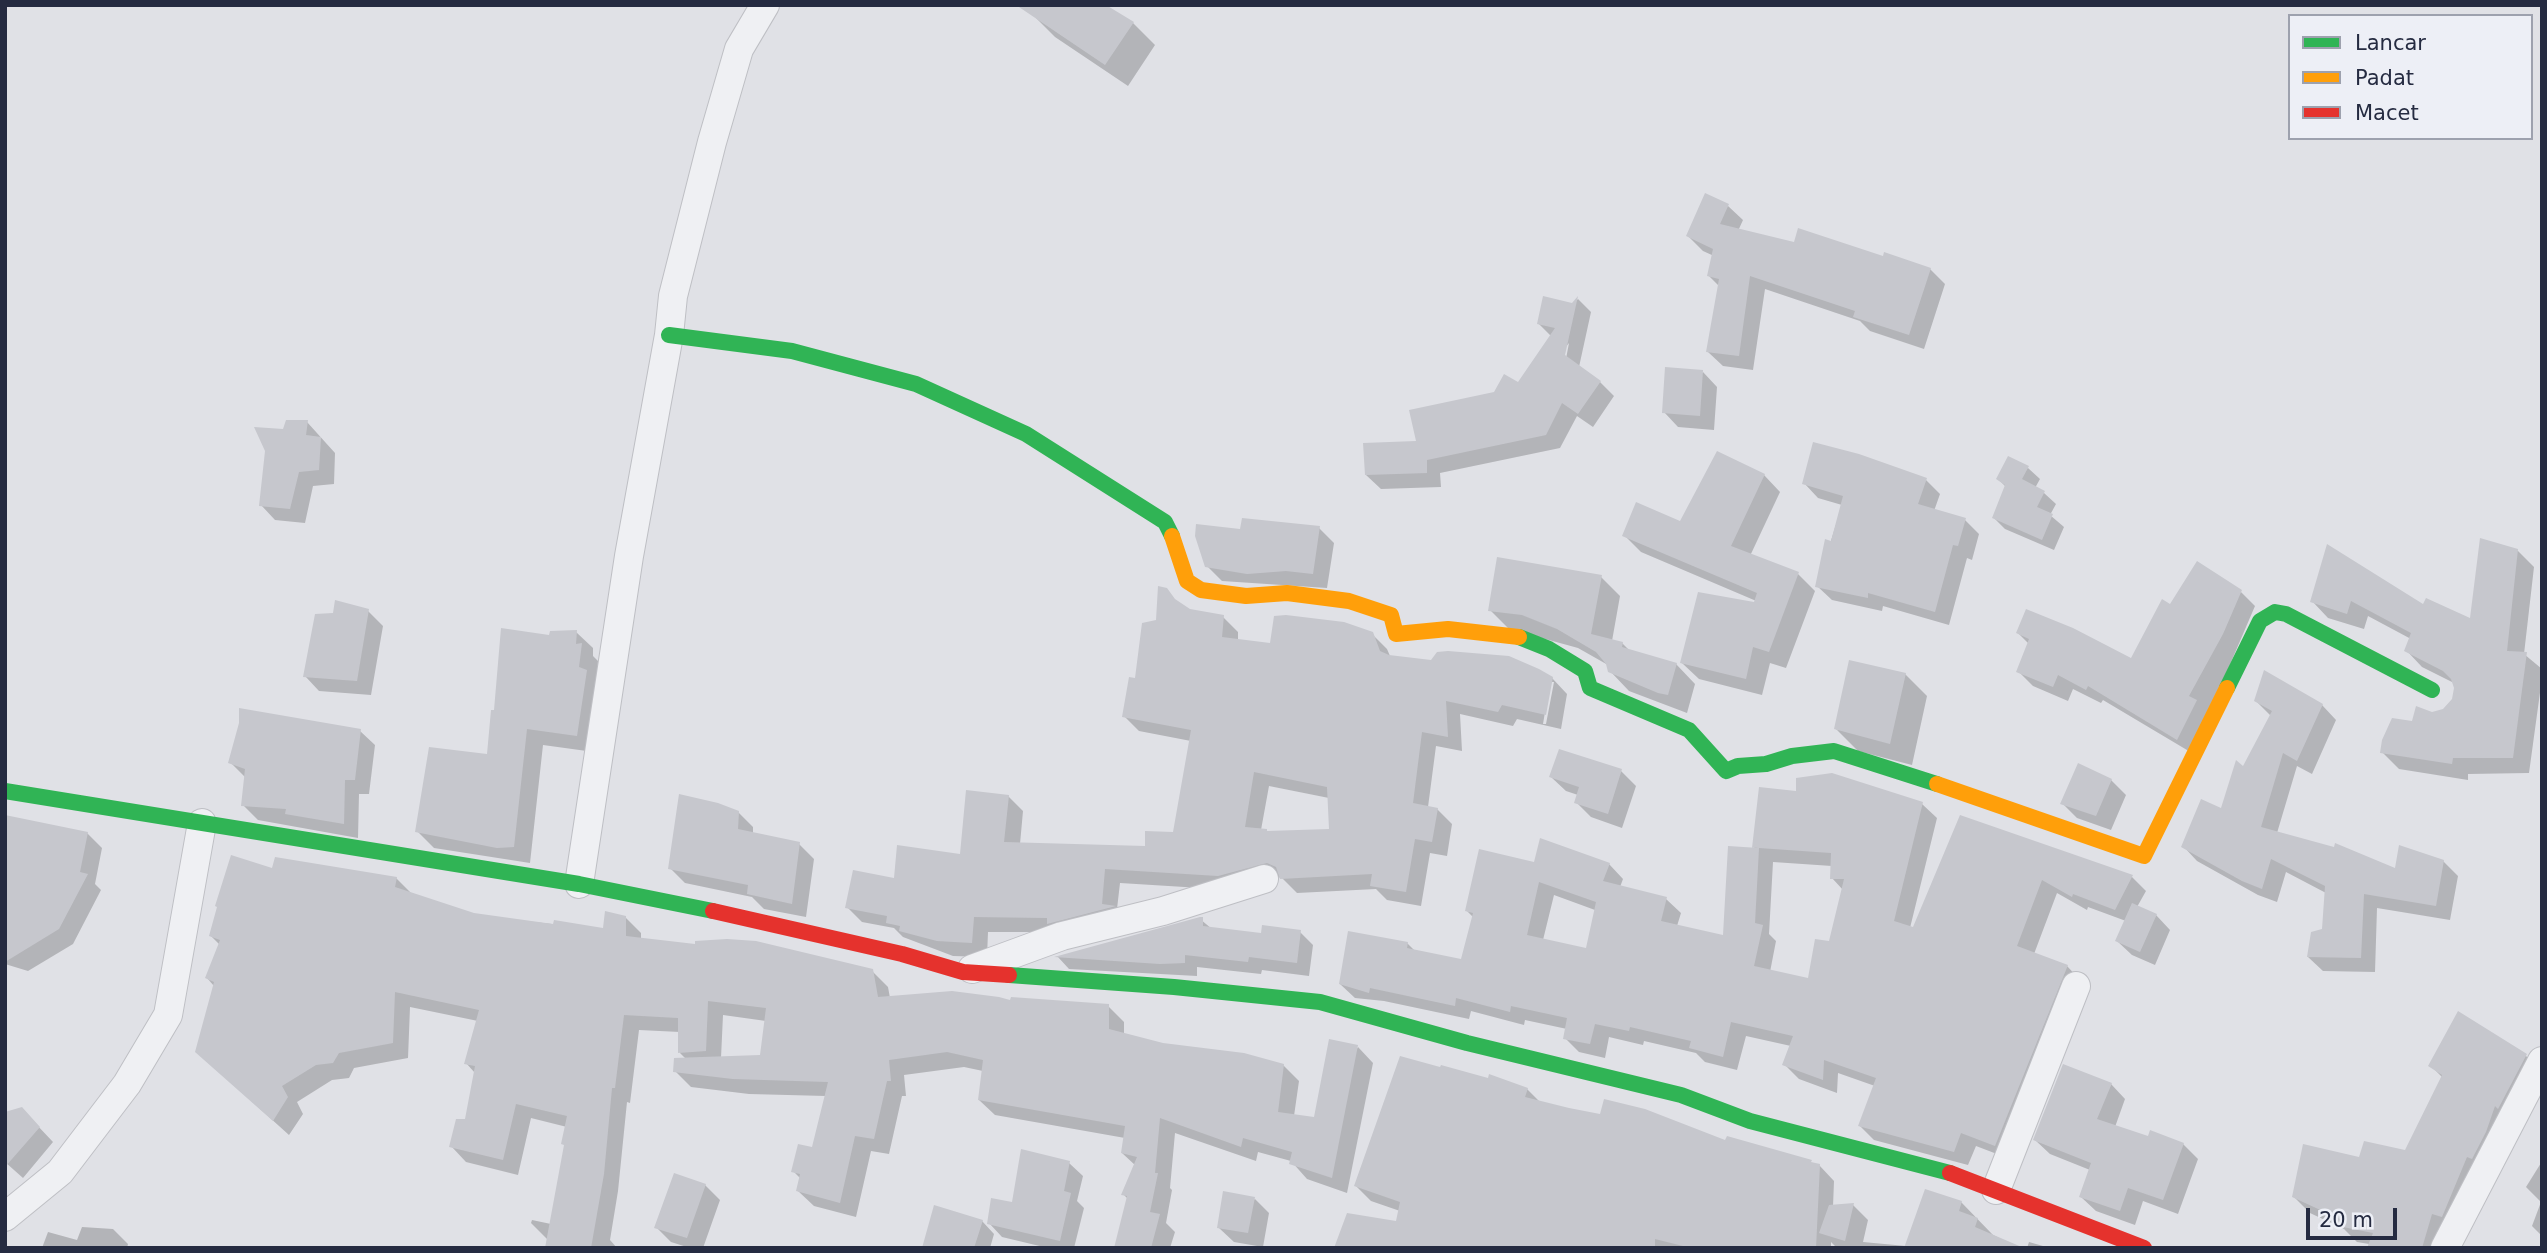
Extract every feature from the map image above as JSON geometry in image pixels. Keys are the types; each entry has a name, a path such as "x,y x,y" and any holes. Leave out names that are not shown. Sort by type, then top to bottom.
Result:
{"street":[{"path":"579,884 629,556 669,335 673,296 739,49 765,5"},
{"path":"669,335 792,351 916,384 1026,434 1164,522 1173,539 1187,581 1201,590 1246,596 1286,593 1349,601 1391,615 1396,634 1448,629 1514,635 1549,649 1585,671 1590,688 1689,730 1726,771 1738,766 1766,764 1792,756 1834,751 1874,762 2144,856 2260,621 2267,615 2275,612 2286,614 2432,690"},
{"path":"5,791 579,884 761,920 902,954 963,972 1174,987 1320,1002 1468,1043 1681,1095 1750,1121 1956,1175 2144,1248"},
{"path":"5,1217 60,1172 127,1084 168,1015 202,823"},
{"path":"963,972 1062,936 1096,930 1264,879"},
{"path":"1996,1190 2076,986"},
{"path":"2445,1248 2542,1061"}],"building":[{"path":"1016,5 1106,5 1134,22 1105,65"},
{"path":"1705,193 1729,204 1720,224 1794,242 1798,228 1883,256 1884,252 1931,268 1909,335 1853,317 1855,311 1750,276 1739,356 1706,352 1719,279 1707,276 1713,249 1686,236"},
{"path":"1543,296 1572,303 1578,296 1565,355 1601,381 1578,414 1562,403 1546,435 1427,460 1427,473 1365,475 1363,443 1416,441 1409,410 1494,392 1504,374 1518,382 1555,328 1537,324"},
{"path":"1665,367 1703,370 1700,416 1662,413"},
{"path":"286,420 308,420 306,435 321,437 319,470 299,472 290,509 259,506 265,451 254,427 283,429"},
{"path":"1813,442 1859,454 1927,478 1918,504 1966,518 1958,546 1953,545 1935,612 1868,593 1868,598 1815,587 1825,539 1831,541 1843,496 1802,484"},
{"path":"1717,451 1765,474 1731,546 1799,572 1769,652 1753,647 1746,679 1680,663 1698,592 1754,602 1757,593 1622,536 1636,502 1680,521"},
{"path":"2008,456 2029,466 2022,479 2045,491 2037,507 2053,514 2042,540 1992,518 2005,485 1996,479"},
{"path":"1242,518 1320,526 1313,574 1286,571 1247,574 1205,567 1195,536 1196,524 1240,529"},
{"path":"2480,538 2518,549 2507,651 2527,652 2513,758 2453,758 2452,764 2380,753 2382,740 2392,718 2412,721 2416,706 2432,712 2443,709 2452,699 2454,688 2451,679 2443,671 2404,651 2411,633 2351,601 2347,614 2310,602 2327,544 2423,604 2426,598 2470,618"},
{"path":"1497,557 1602,575 1591,634 1623,642 1622,647 1677,663 1668,695 1608,672 1606,664 1596,652 1557,629 1522,615 1488,611"},
{"path":"2197,561 2242,590 2223,634 2189,696 2197,700 2177,740 2088,686 2086,690 2058,675 2053,687 2016,672 2029,639 2016,633 2026,609 2073,628 2131,658 2162,599 2170,604"},
{"path":"1158,586 1167,588 1175,599 1190,609 1224,615 1222,637 1270,643 1274,616 1286,615 1344,622 1373,632 1380,651 1389,655 1431,660 1437,652 1448,651 1509,656 1553,677 1546,715 1502,705 1498,712 1446,701 1448,737 1422,732 1413,803 1438,808 1432,842 1415,839 1406,892 1370,886 1372,874 1280,879 1276,867 1267,863 1218,876 1105,869 1102,904 1116,906 1047,924 1047,918 974,917 972,943 937,941 899,931 900,926 886,923 887,916 845,908 853,870 894,878 897,845 960,854 966,790 1009,795 1004,842 1145,846 1145,831 1173,832 1191,730 1122,717 1129,677 1135,678 1142,623 1156,620","holes":["1254,772 1327,787 1329,829 1267,831 1245,827"]},
{"path":"335,600 369,609 357,681 303,677 315,614 333,613"},
{"path":"501,628 549,635 550,631 577,630 576,644 582,643 579,667 587,670 577,736 527,729 514,847 497,848 415,832 429,747 487,754"},
{"path":"1849,660 1906,673 1890,744 1834,729"},
{"path":"2264,670 2323,704 2297,761 2283,753 2261,827 2334,847 2335,843 2395,868 2399,845 2444,860 2436,906 2364,894 2361,958 2307,957 2311,932 2322,929 2325,886 2271,859 2262,889 2242,881 2181,847 2201,799 2221,808 2236,760 2243,766 2272,711 2254,701"},
{"path":"239,708 361,729 355,780 345,780 344,824 285,814 286,809 241,806 245,769 228,763 239,723"},
{"path":"1559,749 1622,769 1608,814 1574,803 1579,787 1549,777"},
{"path":"2078,763 2112,779 2096,816 2060,804"},
{"path":"1832,773 1923,802 1894,921 1913,927 1960,815 2133,875 2115,910 2073,894 2072,897 2042,880 2017,946 2068,965 1995,1146 1961,1133 1954,1152 1858,1126 1876,1078 1824,1060 1823,1080 1782,1065 1793,1036 1731,1022 1723,1057 1689,1048 1691,1041 1630,1027 1629,1031 1595,1024 1590,1044 1563,1039 1567,1018 1511,1006 1510,1012 1456,998 1455,1006 1370,988 1369,993 1339,984 1348,931 1408,942 1407,948 1461,959 1473,913 1465,911 1479,849 1534,862 1540,838 1610,863 1603,881 1667,897 1661,921 1723,935 1728,846 1752,848 1759,787 1796,791 1796,778","holes":["1759,848 1831,853 1830,879 1844,879 1829,941 1815,939 1808,978 1754,966 1763,925 1755,923","1539,882 1596,902 1586,948 1527,935"]},
{"path":"679,794 739,811 738,829 800,842 792,904 747,894 748,885 668,869"},
{"path":"5,815 88,832 80,872 88,874 59,929 5,962"},
{"path":"231,855 272,868 275,857 397,877 395,887 474,913 553,924 554,920 603,928 605,911 626,916 626,936 695,944 695,941 727,939 756,941 873,969 878,997 952,991 1010,1000 1011,997 1109,1004 1109,1029 1163,1043 1244,1053 1284,1064 1278,1112 1314,1117 1329,1039 1358,1045 1332,1178 1289,1164 1292,1152 1243,1138 1241,1147 1160,1118 1155,1173 1158,1173 1150,1212 1160,1214 1151,1248 1114,1248 1127,1196 1121,1195 1137,1157 1121,1153 1125,1126 978,1100 983,1060 947,1052 889,1060 891,1081 887,1081 874,1139 855,1136 840,1203 796,1191 800,1174 791,1172 798,1144 812,1147 828,1082 733,1079 673,1072 674,1058 760,1055 766,1008 708,1001 706,1051 678,1053 678,1018 624,1015 615,1088 612,1088 604,1174 591,1248 545,1248 567,1116 516,1104 503,1160 449,1147 456,1119 465,1119 475,1066 464,1064 479,1010 395,992 393,1043 339,1053 333,1063 316,1065 282,1086 288,1097 273,1121 195,1052 214,982 205,978 220,940 209,936"},
{"path":"2132,903 2157,914 2140,952 2115,941"},
{"path":"1203,917 1203,926 1261,933 1262,925 1301,930 1297,963 1249,957 1248,962 1185,955 1185,963 1160,964 1054,957"},
{"path":"2458,1011 2527,1054 2498,1109 2495,1106 2472,1159 2467,1157 2442,1217 2432,1214 2422,1248 2367,1248 2373,1233 2338,1226 2340,1219 2292,1197 2303,1144 2359,1157 2364,1141 2405,1150 2442,1075 2428,1066"},
{"path":"1400,1056 1488,1078 1489,1074 1528,1088 1525,1097 1600,1114 1604,1099 1645,1109 1725,1140 1727,1136 1812,1160 1811,1162 1820,1164 1816,1248 1691,1248 1655,1239 1655,1248 1334,1248 1347,1213 1396,1221 1400,1202 1354,1186"},
{"path":"2063,1064 2112,1083 2097,1119 2148,1136 2150,1130 2184,1143 2163,1200 2128,1188 2120,1211 2079,1197 2091,1163 2033,1140"},
{"path":"22,1107 40,1127 5,1167 5,1112"},
{"path":"1021,1149 1070,1161 1064,1191 1071,1193 1060,1241 987,1224 991,1198 1012,1202"},
{"path":"674,1173 706,1184 687,1238 654,1228"},
{"path":"1925,1189 1962,1201 1959,1211 1978,1218 1975,1227 2024,1248 1904,1248"},
{"path":"1223,1191 1255,1197 1248,1233 1217,1228"},
{"path":"1854,1203 1845,1241 1819,1233 1829,1205"},
{"path":"934,1205 983,1220 974,1248 922,1248"}],"traffic: fast":[{"path":"669,335 792,351 916,384 1026,434 1165,522 1172,536"},
{"path":"2227,688 2260,621 2275,612 2286,614 2432,690"},
{"path":"1519,637 1549,649 1585,671 1590,688 1689,730 1726,771 1738,766 1766,764 1792,756 1834,751 1937,784"},
{"path":"5,791 579,884 713,911"},
{"path":"1009,975 1174,987 1320,1002 1467,1043 1681,1095 1750,1121 1950,1173"}],"traffic: slow":[{"path":"1172,536 1187,581 1201,590 1246,596 1287,593 1349,601 1391,615 1396,634 1448,629 1519,637"},
{"path":"1937,784 2144,856 2227,688"}],"traffic: jam":[{"path":"713,911 902,954 963,972 1009,975"},
{"path":"1950,1173 2144,1248"}]}
